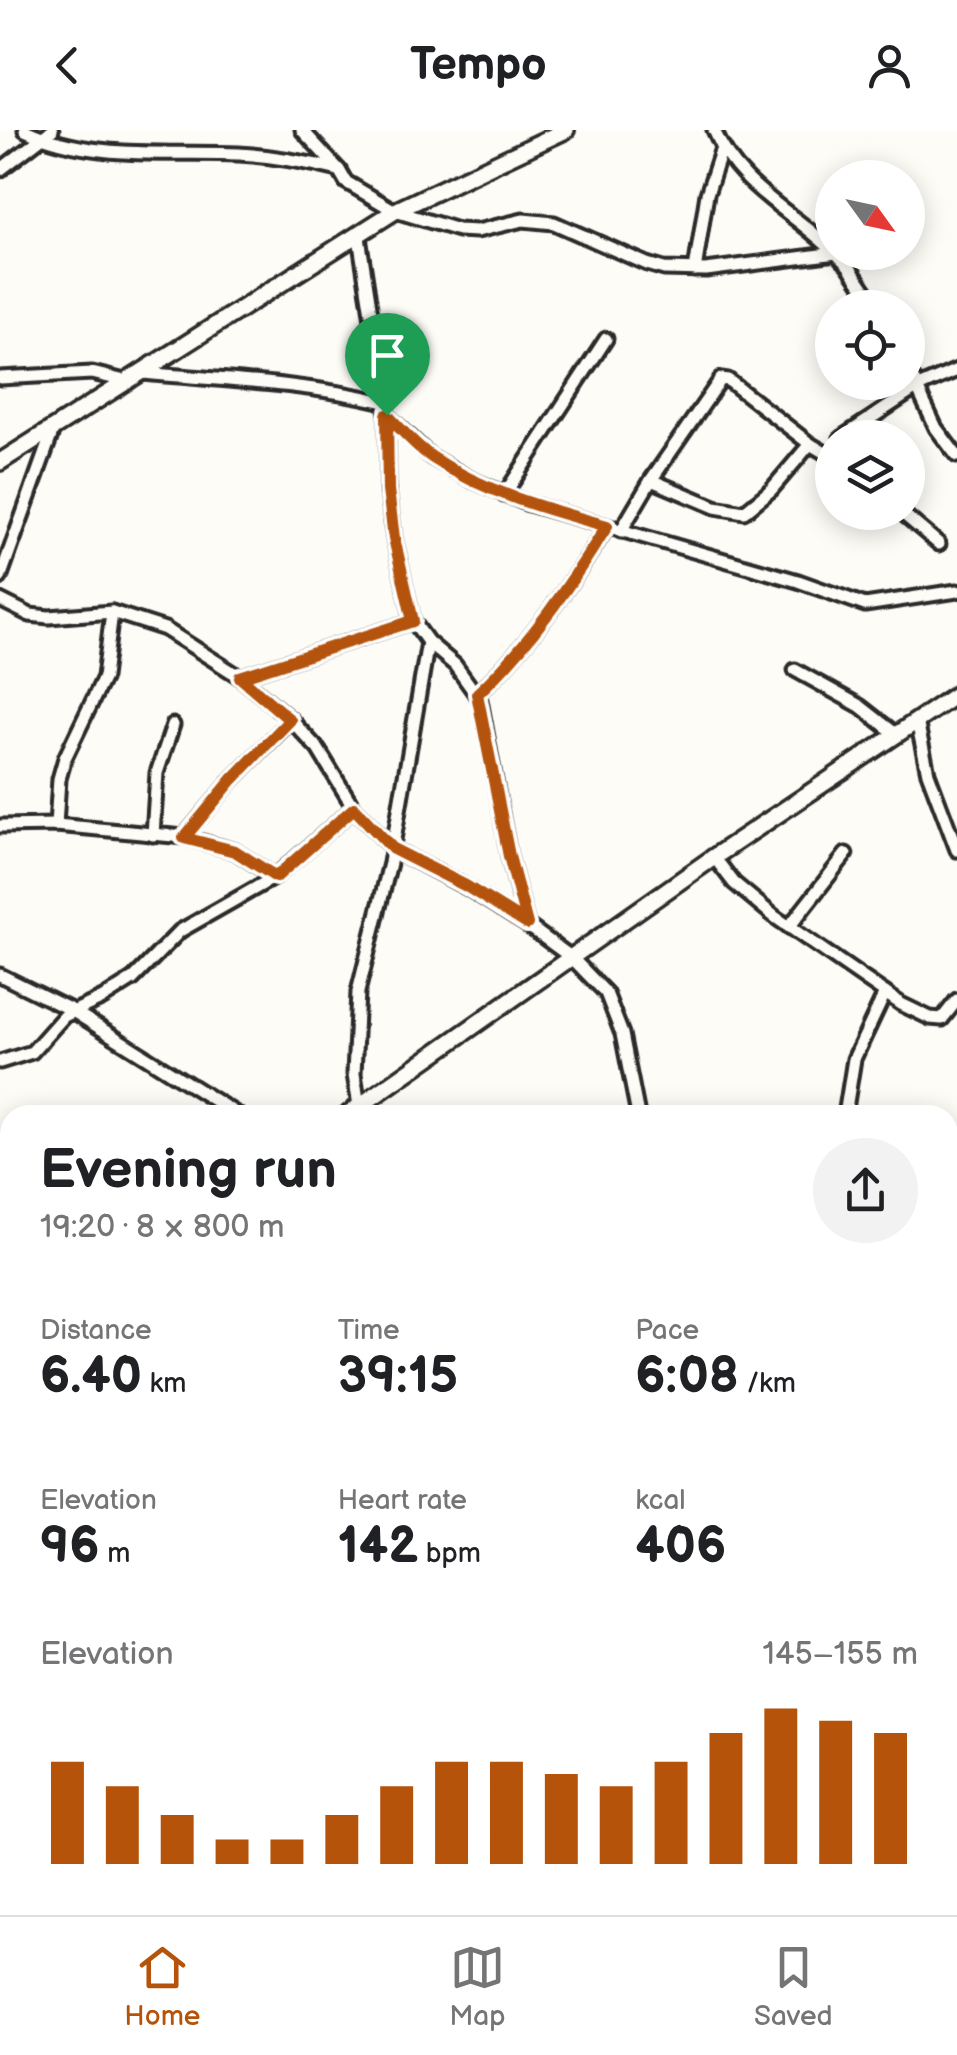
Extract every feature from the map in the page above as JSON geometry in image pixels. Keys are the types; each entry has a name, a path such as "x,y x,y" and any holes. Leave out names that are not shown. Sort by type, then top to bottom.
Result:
{"street":[{"path":"25,130 72,146 240,154 296,160 339,170"},
{"path":"302,130 346,182 395,212 458,230 477,231 523,220 554,224 647,264 694,270 815,255"},
{"path":"0,462 395,212 566,130"},
{"path":"714,130 722,148 750,185 815,233"},
{"path":"0,170 46,134"},
{"path":"694,270 708,194 722,148"},
{"path":"359,237 386,408 388,490 394,538 413,621 477,694 509,856 527,924"},
{"path":"848,270 863,290"},
{"path":"504,495 606,339"},
{"path":"925,384 957,370"},
{"path":"0,378 92,373 135,378 229,379 350,394 386,408 431,457 504,495 798,580 865,605 957,591"},
{"path":"621,531 721,378 815,446"},
{"path":"868,420 898,400"},
{"path":"924,400 936,428 957,456"},
{"path":"0,578 53,430"},
{"path":"651,480 715,507 744,512 764,497 810,444"},
{"path":"477,694 499,674 578,572 607,526"},
{"path":"922,530 939,544"},
{"path":"0,600 30,614 49,617 112,612 165,629 240,677 318,749 354,808 393,849 466,886 527,924 572,958 606,993 615,1010 636,1105"},
{"path":"56,825 64,758 104,677 112,612"},
{"path":"240,677 413,621"},
{"path":"353,1105 358,992 393,849 428,642"},
{"path":"795,670 860,706 897,734"},
{"path":"360,1105 714,857 957,694"},
{"path":"184,838 232,780 290,720"},
{"path":"918,721 928,773 956,844"},
{"path":"153,835 157,773 174,725"},
{"path":"0,1062 27,1055 73,1011 133,979 180,931 276,877 354,808"},
{"path":"0,826 56,825 184,838 235,851 276,877"},
{"path":"789,927 846,854"},
{"path":"714,857 744,892 885,993 921,1014 942,1019 957,1000"},
{"path":"0,974 73,1011 222,1105"},
{"path":"847,1105 854,1059 885,993"}],"route":[{"path":"387,415 431,457 472,480 526,504 607,526 578,572 499,674 477,694 509,856 527,924 466,886 393,849 354,808 276,877 235,851 184,838 232,780 290,720 240,677 413,621 394,538 388,490 387,415"}]}
